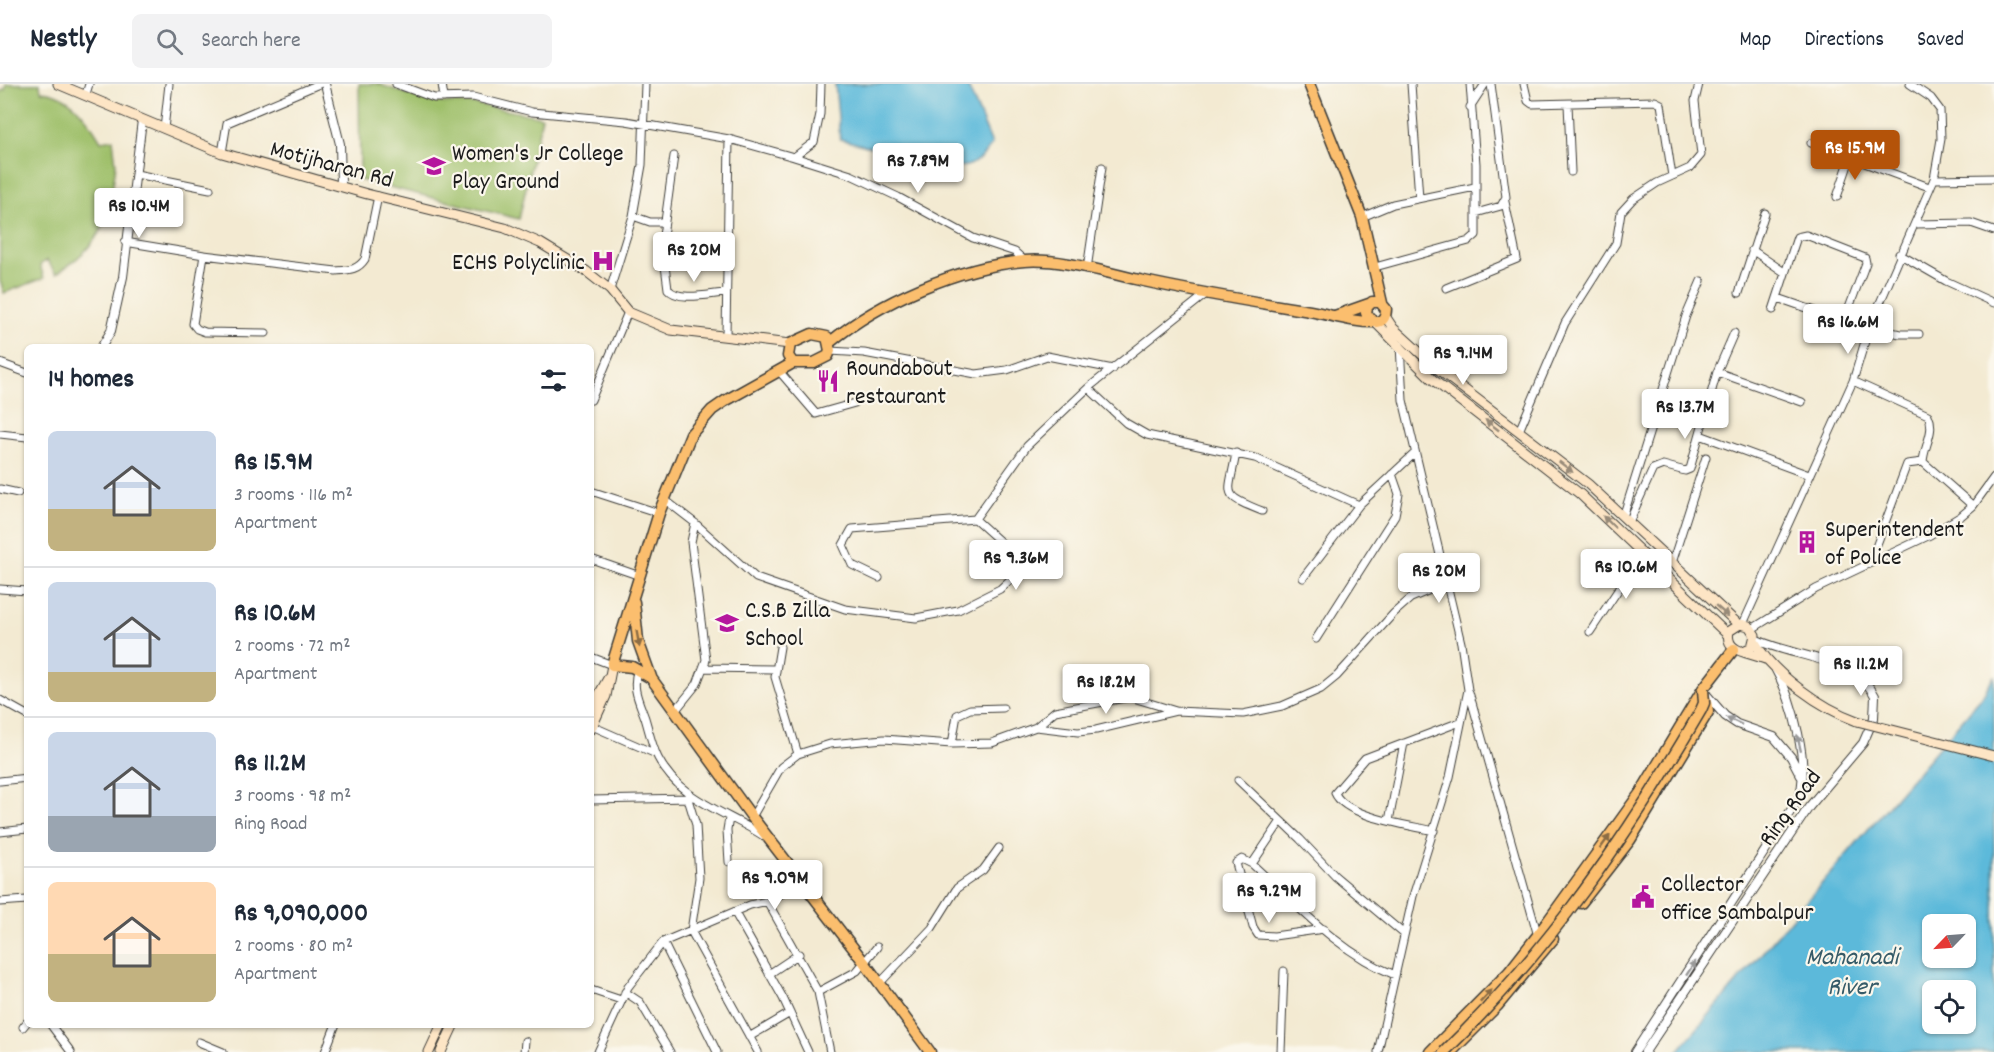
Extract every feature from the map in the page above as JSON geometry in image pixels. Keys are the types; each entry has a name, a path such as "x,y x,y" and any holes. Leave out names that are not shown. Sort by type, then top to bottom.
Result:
{"main road":[{"name":"Motijharan Rd","path":"58,84 222,153 504,228 540,243 597,278 628,312 671,330 790,344"},
{"path":"1309,84 1362,217 1375,267 1374,303 1366,314 1432,379 1580,494 1728,634 1729,643 1739,650 1771,663"},
{"path":"830,347 827,338 812,334 790,344 788,356 793,363 801,365 820,362 830,347 863,319 963,272 1025,261 1064,263 1206,294 1335,316 1351,321 1373,321 1385,316"},
{"path":"1335,316 1374,303 1386,309 1385,316 1393,328 1439,370 1588,484 1740,624 1752,629 1755,640 1771,663 1826,708 1857,721 1994,756"},
{"path":"594,723 606,696 611,670 659,513 678,461 698,423 725,400 793,363"},
{"path":"633,599 638,642 651,678"},
{"path":"1728,634 1740,624"},
{"path":"1430,1052 1509,972 1641,792 1702,689 1739,650 1752,647 1755,640"},
{"path":"611,670 638,669 651,678 752,817 930,1052"},
{"path":"594,703 611,670"},
{"path":"1450,1052 1497,1006 1544,951 1630,840 1672,775 1708,712 1708,704 1702,689"},
{"path":"1444,1052 1489,1009 1527,965 1619,843 1701,710 1704,703 1702,689"},
{"path":"429,1052 440,1028"},
{"path":"441,1052 452,1028"}],"street":[{"path":"86,94 89,84"},
{"path":"164,129 169,84"},
{"path":"222,153 227,123 319,84"},
{"path":"325,84 340,144 341,184"},
{"path":"396,84 434,98 473,97 532,112 645,124 729,139 794,157 850,175 897,197 973,238 1015,252 1025,261"},
{"path":"442,84 444,98"},
{"path":"610,290 633,216 642,165 645,84"},
{"path":"794,157 814,142 820,114 821,84"},
{"path":"1410,84 1419,198"},
{"path":"1375,267 1469,240 1476,235 1476,164 1470,84"},
{"path":"1470,107 1485,84"},
{"path":"1446,288 1517,259 1505,202 1491,84"},
{"path":"1524,84 1528,101 1532,104 1655,101 1661,104 1672,176"},
{"path":"1519,431 1565,323 1616,243 1621,212 1633,199 1689,168 1701,155 1695,101 1699,84"},
{"path":"1740,624 1853,381 1869,328 1899,254 1915,224 1934,179 1941,139 1940,110 1931,98 1910,84"},
{"path":"1568,104 1571,172"},
{"path":"103,344 111,331 118,303 142,120"},
{"path":"726,336 729,139"},
{"path":"1811,143 1929,187"},
{"path":"674,156 664,222 664,270 668,289 671,294 680,296 726,293"},
{"path":"1837,197 1851,156"},
{"path":"1087,269 1102,167"},
{"path":"136,174 210,189"},
{"path":"1934,179 1994,178"},
{"path":"1362,217 1393,204 1475,187"},
{"path":"125,242 204,255 336,271 350,270 360,266 365,259 378,196"},
{"path":"1476,213 1495,209 1505,202"},
{"path":"1739,293 1765,213"},
{"path":"633,216 650,222 664,222"},
{"path":"1915,224 1971,223 1994,231"},
{"path":"1773,310 1794,240 1800,235 1865,258 1866,263 1844,321"},
{"path":"1752,250 1784,272"},
{"path":"1899,254 1946,281 1994,303"},
{"path":"204,255 193,324 197,329 205,332 266,333"},
{"path":"1626,519 1686,316 1701,281"},
{"path":"975,519 1027,446 1088,388 1206,294"},
{"path":"1778,298 1869,328 1900,334 1919,334"},
{"path":"594,393 628,312"},
{"path":"1626,519 1653,469 1664,465 1680,471 1690,469 1717,372 1734,333"},
{"path":"1406,339 1399,347 1403,400 1456,620 1468,690 1544,951"},
{"path":"830,347 976,374 1007,370 1047,356 1113,369"},
{"path":"0,363 24,372"},
{"path":"779,371 816,414 855,403"},
{"path":"1717,372 1802,402"},
{"path":"1853,381 1928,415 1932,423 1923,462"},
{"path":"1088,388 1126,423 1148,435 1255,458 1359,505"},
{"path":"0,434 24,437"},
{"path":"1700,435 1809,475"},
{"path":"1236,453 1230,493 1234,500 1262,511"},
{"path":"1303,579 1359,505 1415,453"},
{"path":"1672,563 1706,457"},
{"path":"1870,563 1907,464 1923,462 1973,506"},
{"path":"1316,639 1395,515 1399,494 1392,474"},
{"path":"1752,629 1816,589 1930,536 1973,506 1994,477"},
{"path":"0,489 18,493"},
{"path":"594,492 659,513"},
{"path":"664,499 695,523 756,578 845,609 916,618 958,610 1000,589 1015,575 1019,561 975,519 852,529 843,545 852,565 879,578"},
{"path":"676,710 697,684 705,668 706,660 691,542 695,523"},
{"path":"1590,632 1642,554"},
{"path":"594,560 640,576"},
{"path":"752,817 781,767 798,754 830,744 884,739 952,744 992,743 1036,727 1055,711 1130,697 1176,711 1243,714 1282,706 1321,689 1337,676 1394,612 1411,598 1446,583"},
{"path":"0,589 24,591"},
{"name":"Ring Road","path":"1646,1052 1809,807 1863,743 1874,718 1875,696 1864,682 1836,665 1772,648 1755,640"},
{"path":"780,647 774,669 798,754"},
{"path":"594,659 611,670"},
{"name":"Ring Road","path":"1635,1052 1767,852 1799,798 1803,785 1799,744 1785,691 1771,663"},
{"path":"705,668 774,669"},
{"path":"638,669 634,678 637,701 656,754 690,798 696,825 699,878 692,931 758,1052"},
{"path":"1702,689 1716,709 1737,724 1774,737 1791,757 1803,785"},
{"path":"1378,1052 1404,934 1450,777 1468,690"},
{"path":"0,700 24,713"},
{"path":"952,744 957,715 970,709 1003,708"},
{"path":"1036,727 1078,732 1096,730 1176,711"},
{"path":"1434,831 1389,821 1346,806 1338,800 1335,792 1365,758 1460,722"},
{"path":"594,729 656,754"},
{"path":"1389,821 1404,743"},
{"path":"0,781 24,778"},
{"path":"1238,780 1335,876 1404,934"},
{"path":"594,800 650,800 678,796 690,798 770,840"},
{"path":"729,818 727,830 729,862"},
{"path":"1252,864 1281,821"},
{"path":"0,832 24,829"},
{"path":"879,984 932,928 957,888 982,870 999,848"},
{"path":"1324,929 1274,936 1258,935 1236,863 1242,859 1252,864 1369,966 1395,975"},
{"path":"608,1052 599,1049 625,992 653,951 663,942 750,905 767,901 802,883"},
{"path":"0,902 24,900"},
{"path":"767,901 799,954 818,992 830,1052"},
{"path":"735,913 790,1013 808,1052"},
{"path":"663,942 717,1052"},
{"path":"818,992 857,971 878,947"},
{"path":"769,974 799,954"},
{"path":"1281,1052 1284,971"},
{"path":"594,991 621,1000"},
{"path":"625,992 640,1002 670,1052"},
{"path":"749,1037 790,1013"},
{"path":"53,1028 71,1052"},
{"path":"325,1052 334,1028"},
{"path":"524,1052 525,1041"},
{"path":"199,1042 223,1052"}],"green space":[{"path":"6,84 40,84 41,91 61,96 69,101 84,115 101,141 113,139 116,165 112,192 100,191 98,199 112,206 97,237 83,253 56,274 47,260 40,265 44,278 4,293 0,281 0,91 5,90"},
{"path":"359,84 378,84 431,102 474,104 542,117 519,219 360,180"}],"water":[{"path":"835,84 967,84 992,144 977,161 970,165 955,166 927,153 907,157 840,139"},
{"name":"Mahanadi River","path":"1994,676 1994,1052 1677,1052 1981,698"}],"place":[{"name":"Women's Jr College Play Ground","path":"434,166"},
{"name":"ECHS Polyclinic","path":"603,261"},
{"name":"Roundabout restaurant","path":"828,381"},
{"name":"Superintendent of Police","path":"1807,542"},
{"name":"C.S.B Zilla School","path":"727,623"},
{"name":"Collector office Sambalpur","path":"1643,897"}]}
